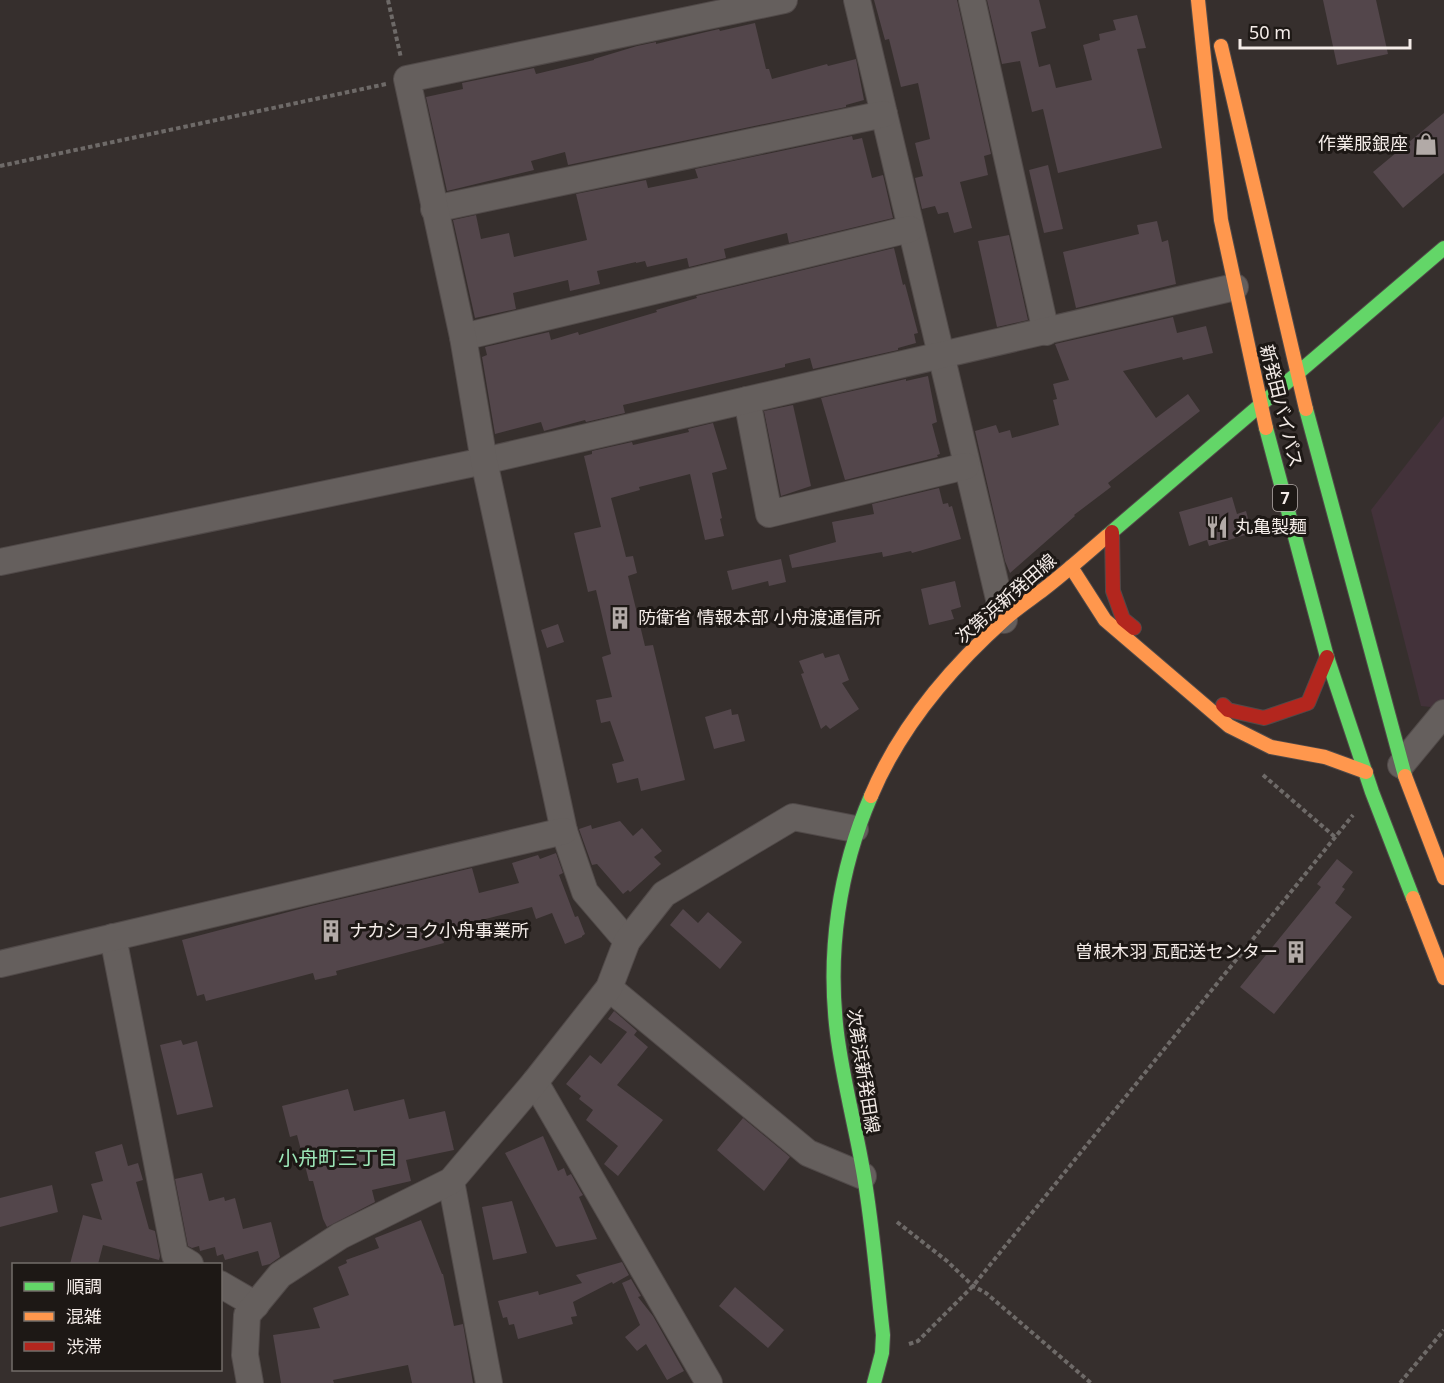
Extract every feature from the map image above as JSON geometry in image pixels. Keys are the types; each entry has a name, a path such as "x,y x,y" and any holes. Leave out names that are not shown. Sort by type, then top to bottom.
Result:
{"main road":[{"name":"新発田バイパス","path":"1198,0 1221,220 1260,404 1327,657 1372,792 1444,978"},
{"name":"新発田バイパス","path":"1218,34 1297,375 1401,765 1444,878"},
{"name":"次第浜新発田線","path":"874,1383 883,1349 865,1188 840,1061 834,1016 835,929 841,886 855,829 868,795 891,752 924,704 956,667 1004,620 1071,567 1444,248"},
{"path":"1112,532 1113,591 1123,619 1228,710 1264,718 1308,703 1327,657"},
{"path":"1071,567 1105,620 1229,726 1271,747 1325,757 1366,772"}],"street":[{"path":"627,941 585,892 564,831 484,461 463,337 407,79 784,0"},
{"path":"857,0 1004,620"},
{"path":"972,0 1046,332"},
{"path":"434,209 884,114"},
{"path":"463,337 910,229"},
{"path":"0,562 484,461 1235,287"},
{"path":"747,400 769,514 966,466"},
{"path":"1401,765 1444,713"},
{"path":"250,1383 244,1355 248,1315 234,1298 280,1275 340,1236 451,1181 535,1082 609,988 627,941 664,894 793,817 855,829"},
{"path":"0,964 564,831"},
{"path":"113,937 178,1261"},
{"path":"609,988 808,1153 865,1188"},
{"path":"535,1082 709,1383"},
{"path":"451,1181 489,1383"}],"path":[{"path":"0,166 407,79 388,0"},
{"path":"883,1349 896,1349 918,1341 973,1286 1372,792"},
{"path":"865,1188 973,1286 986,1293 1091,1383"},
{"path":"1400,1383 1444,1330"}],"shaded area":[{"path":"1444,416 1444,703 1440,708 1421,706 1371,510"}],"building":[{"path":"874,0 957,0 991,154 984,156 988,175 960,182 972,228 954,233 948,212 938,214 935,206 922,209 915,178 923,176 915,143 930,139 918,83 901,87 889,39 885,40"},
{"path":"987,0 1039,0 1046,28 1031,32 1039,67 1050,64 1056,88 1092,80 1083,45 1100,40 1099,34 1116,30 1113,20 1137,15 1146,48 1137,49 1162,148 1058,173 1043,109 1032,112 1020,61 1002,64"},
{"path":"1323,0 1376,0 1388,54 1337,65"},
{"path":"755,23 766,69 769,69 772,79 827,64 828,66 856,59 864,100 846,105 846,107 568,165 565,152 531,161 534,170 447,191 426,97 463,89 462,83 534,68 536,74 594,60 637,46"},
{"name":"作業服銀座","path":"1444,113 1444,173 1403,208 1373,172"},
{"path":"852,136 853,140 862,138 872,178 883,175 893,218 789,243 787,233 724,249 726,258 689,267 687,258 647,267 645,261 636,262 597,271 600,284 570,291 568,280 513,293 516,309 475,318 453,220 476,215 481,239 509,233 514,257 587,240 576,194 646,180 648,188 698,178 695,169"},
{"path":"1048,165 1063,229 1044,233 1029,170"},
{"path":"1157,221 1162,242 1168,240 1176,284 1076,308 1063,252 1139,234 1137,225"},
{"path":"1009,235 1028,320 997,327 978,241"},
{"path":"894,248 918,333 914,334 916,343 898,348 898,350 813,369 810,358 785,364 785,367 623,405 625,413 586,422 585,420 544,431 541,422 495,434 482,357 487,355 485,347 549,332 551,340 578,332 579,335 657,312 656,310 697,298 696,296"},
{"path":"1173,317 1177,333 1206,326 1213,353 1183,360 1182,357 1123,371 1156,418 1188,394 1200,411 1108,483 1111,487 1074,515 1010,573 1005,561 975,431 996,425 999,433 1010,430 1012,438 1059,425 1053,400 1057,399 1053,384 1069,380 1055,344"},
{"path":"928,376 937,422 932,424 940,454 937,455 938,457 845,480 821,398"},
{"path":"793,405 811,486 781,496 764,411"},
{"path":"713,423 727,469 712,473 724,536 705,540 690,474 639,487 640,490 611,498 626,557 633,556 637,573 628,576 645,646 653,645 685,780 641,791 638,778 617,783 612,764 624,761 610,721 601,723 596,700 612,697 602,657 611,654 596,590 588,592 574,533 601,527 584,456 592,454 592,451 632,442 633,445 689,432 688,429"},
{"path":"939,488 943,504 948,503 949,507 952,506 961,539 912,553 911,551 883,557 882,552 792,568 789,555 836,542 832,522 874,514 872,504"},
{"name":"丸亀製麺","path":"1232,497 1237,514 1246,511 1252,533 1209,546 1207,540 1189,546 1179,512"},
{"path":"781,559 786,582 769,586 768,581 732,590 727,571"},
{"path":"955,581 961,607 951,610 954,619 929,625 921,589"},
{"path":"558,624 564,642 547,648 541,630"},
{"path":"823,653 825,658 839,654 849,680 842,683 859,709 830,729 826,725 821,729 801,674 804,673 799,661"},
{"path":"731,709 732,715 738,714 745,741 714,749 705,717"},
{"path":"620,821 633,836 642,828 662,851 654,857 661,864 630,892 628,890 623,894 597,864 592,865 579,829 591,825 592,829"},
{"name":"ナカショク小舟事業所","path":"556,853 563,873 559,875 575,917 578,916 585,934 565,944 552,913 536,919 532,907 446,929 448,938 443,939 444,943 336,971 337,975 315,980 313,973 206,1001 204,994 197,996 182,940 311,906 472,868 479,893 519,883 512,863 538,855 540,859"},
{"name":"曽根木羽 瓦配送センター","path":"1337,859 1353,872 1342,887 1345,889 1335,903 1352,917 1274,1014 1240,987 1321,887 1317,884"},
{"path":"683,909 698,923 708,912 742,942 720,969 670,925"},
{"path":"614,1011 637,1031 634,1035 648,1047 617,1085 663,1120 618,1176 604,1164 618,1146 586,1120 593,1110 566,1084 590,1055 601,1064 627,1032 608,1019"},
{"path":"181,1040 183,1045 197,1041 213,1107 177,1115 160,1045"},
{"path":"348,1089 354,1111 404,1099 409,1119 445,1111 454,1150 406,1160 411,1181 372,1190 375,1202 327,1227 313,1181 309,1181 297,1135 290,1137 282,1106"},
{"path":"743,1118 790,1157 764,1191 717,1150"},
{"path":"543,1136 558,1171 564,1168 567,1176 571,1174 583,1195 579,1197 597,1239 556,1247 505,1153"},
{"path":"122,1144 128,1166 138,1163 143,1180 136,1182 149,1229 155,1231 159,1260 103,1245 98,1263 70,1263 83,1215 102,1220 91,1184 103,1181 95,1152"},
{"path":"202,1173 209,1201 224,1197 225,1201 235,1198 243,1229 271,1222 280,1257 262,1266 258,1251 225,1260 223,1254 217,1256 215,1247 200,1251 199,1246 192,1248 188,1246 175,1179"},
{"path":"52,1185 58,1212 0,1227 0,1198"},
{"path":"512,1201 527,1253 493,1260 482,1207"},
{"path":"421,1220 443,1274 454,1326 463,1324 473,1383 412,1383 408,1365 333,1380 334,1383 281,1383 273,1335 320,1328 313,1308 349,1295 338,1267 347,1263 346,1260 379,1248 375,1238"},
{"path":"622,1262 629,1275 573,1302 577,1316 571,1317 573,1324 518,1339 514,1324 509,1325 507,1317 503,1318 498,1301 538,1291 539,1295 582,1283 576,1275"},
{"path":"631,1279 641,1296 638,1297 653,1316 684,1371 667,1380 646,1344 637,1351 625,1337 640,1325 622,1283"},
{"path":"735,1287 784,1330 768,1348 719,1306"}],"traffic: fast":[{"path":"1107,536 1444,248"},
{"path":"1306,409 1405,776"},
{"path":"1266,428 1327,657 1372,792 1413,898"},
{"path":"871,796 851,853 838,912 834,1003 843,1069 867,1196 883,1335 882,1353 874,1383"}],"traffic: slow":[{"path":"1198,0 1221,220 1266,428"},
{"path":"1221,46 1306,409"},
{"path":"871,796 896,746 911,723 965,658 1014,611 1107,536"},
{"path":"1071,567 1105,620 1229,726 1271,747 1325,757 1366,772"},
{"path":"1405,776 1444,878"},
{"path":"1413,898 1444,978"}],"traffic: jam":[{"path":"1112,532 1113,591 1123,619 1134,628"},
{"path":"1223,705 1228,710 1264,718 1308,703 1327,657"}],"place":[{"name":"作業服銀座","path":"1426,144"},
{"name":"丸亀製麺","path":"1217,527"},
{"name":"防衛省 情報本部 小舟渡通信所","path":"620,618"},
{"name":"ナカショク小舟事業所","path":"331,931"},
{"name":"曽根木羽 瓦配送センター","path":"1296,952"}],"district":[{"name":"小舟町三丁目","path":"338,1158"}]}
